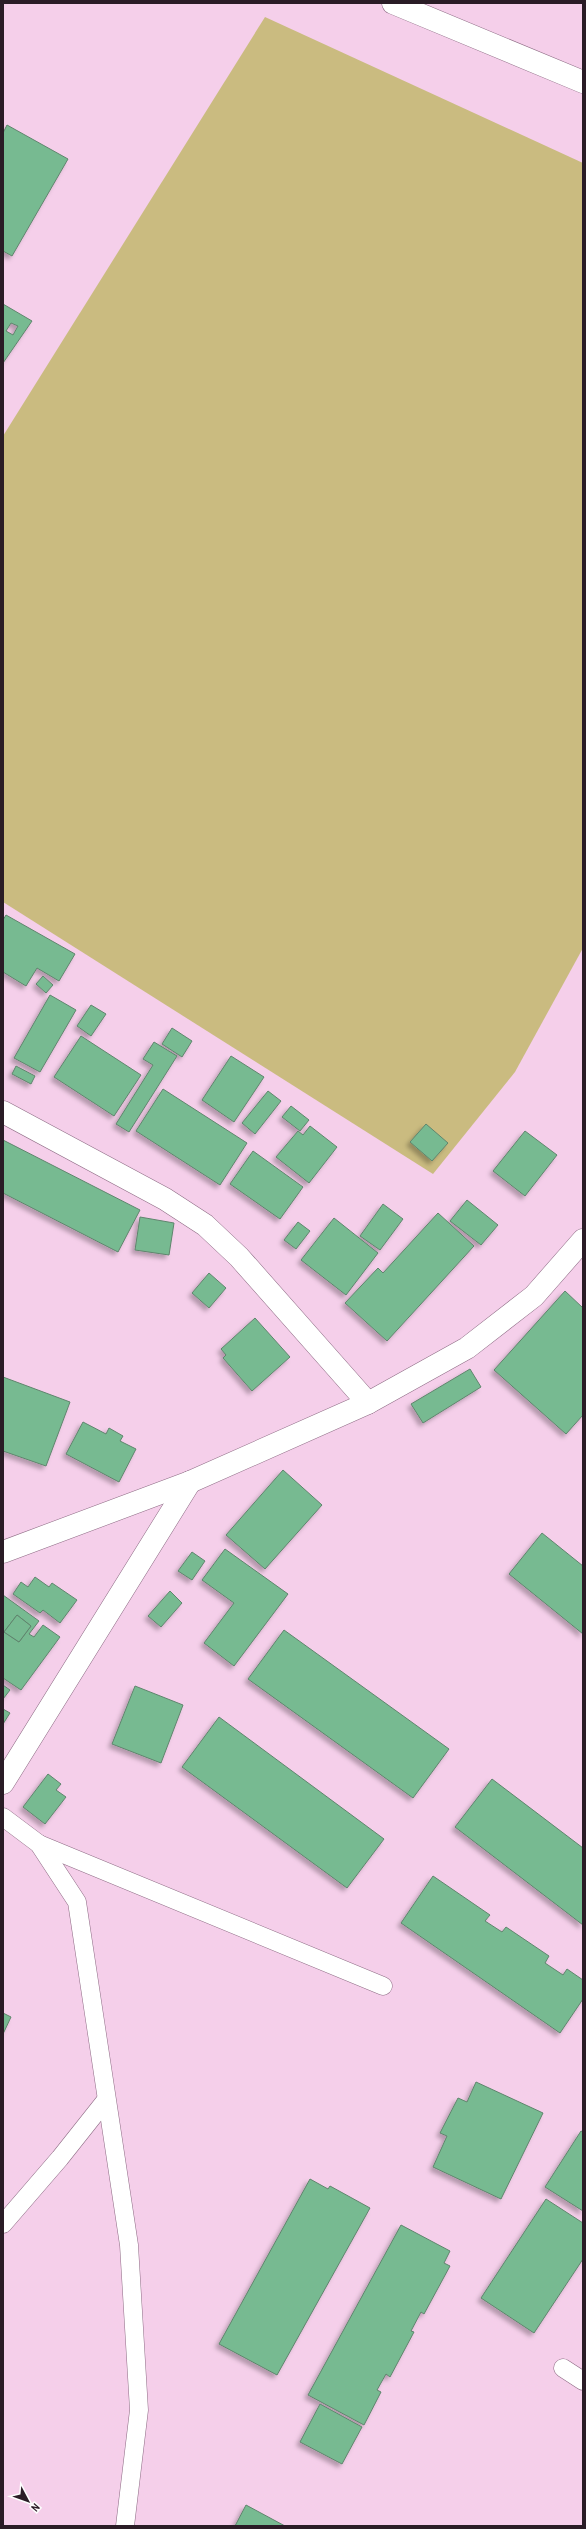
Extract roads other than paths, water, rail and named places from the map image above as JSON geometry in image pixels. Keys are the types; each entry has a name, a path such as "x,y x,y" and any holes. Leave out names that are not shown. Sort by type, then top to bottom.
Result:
{"street":[{"path":"393,3 583,82"},
{"path":"3,1112 165,1199 205,1224 240,1257 368,1403"},
{"path":"8,1547 190,1482 368,1403 467,1348 534,1296 583,1240"},
{"path":"3,1784 190,1482"}],"lane":[{"path":"3,1817 39,1844 383,1986"},
{"path":"39,1844 77,1902 129,2245 139,2410 125,2526"},
{"path":"3,2224 60,2158 106,2100"},
{"path":"563,2368 583,2381"}]}
